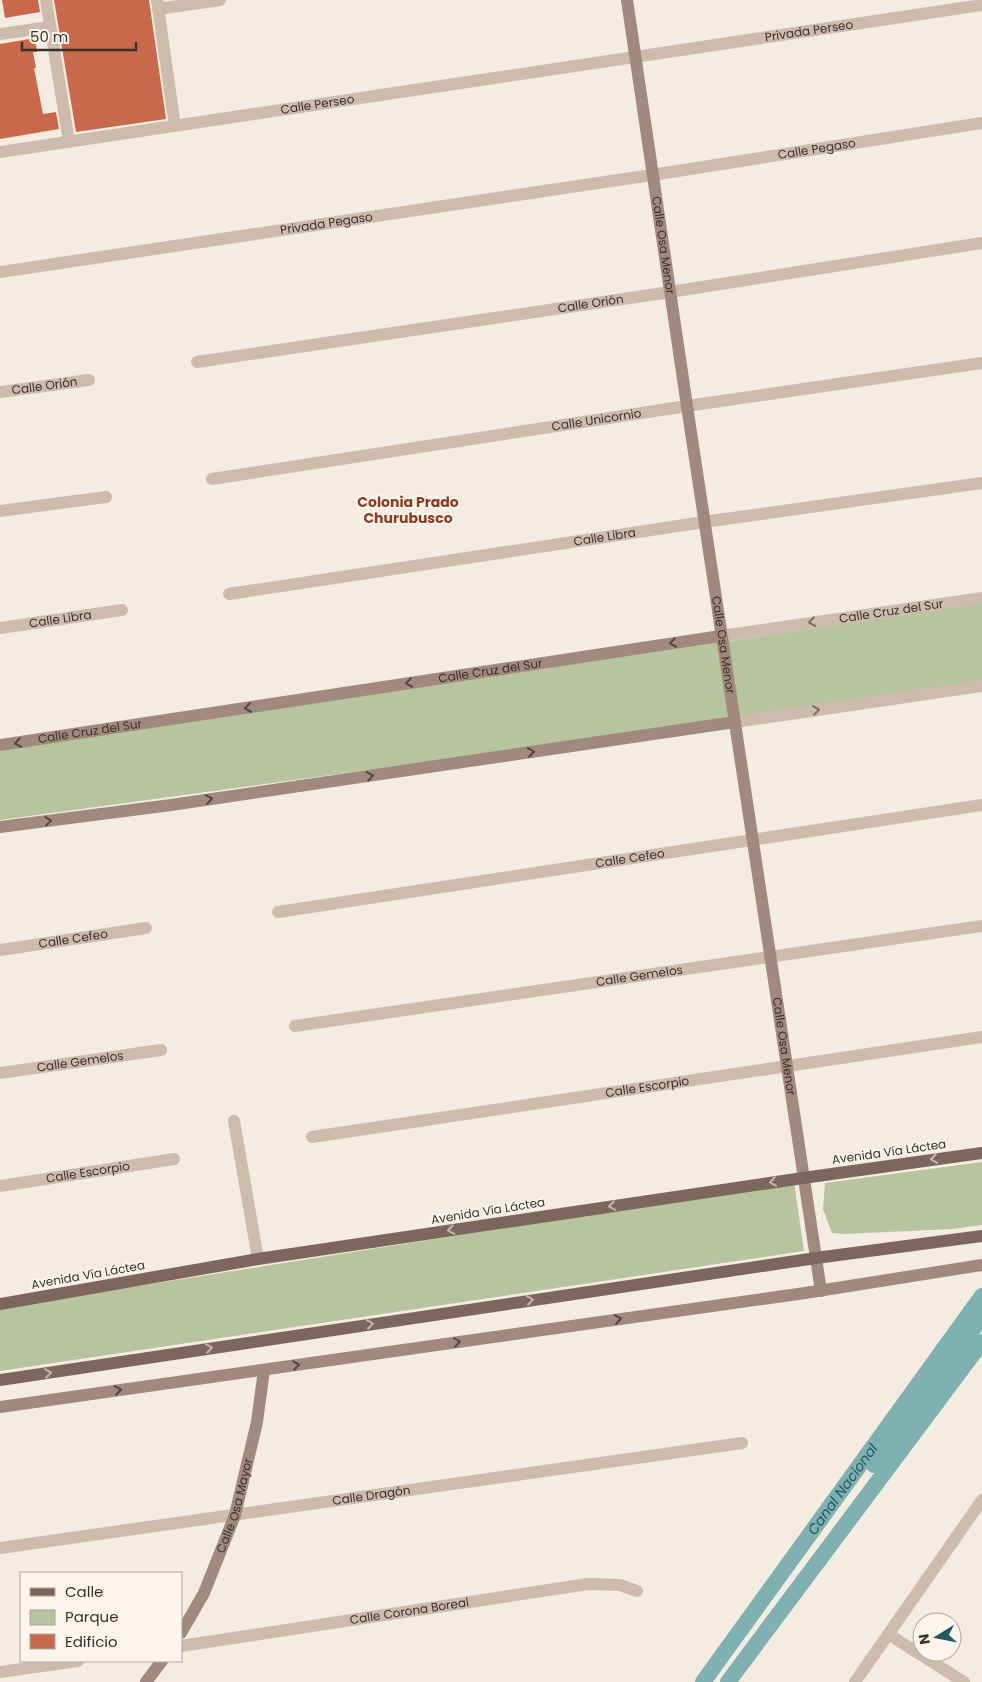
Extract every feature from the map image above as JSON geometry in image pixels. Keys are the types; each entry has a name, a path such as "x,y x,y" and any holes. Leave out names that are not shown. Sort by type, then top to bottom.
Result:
{"main road":[{"name":"Avenida Vía Láctea","path":"0,1304 258,1259 982,1153"},
{"path":"0,1380 816,1258 982,1236"}],"street":[{"path":"46,0 69,142"},
{"path":"175,126 158,5 220,0"},
{"name":"Calle Osa Menor","path":"627,0 820,1291"},
{"name":"Privada Perseo","path":"636,56 982,5"},
{"path":"0,34 50,27"},
{"name":"Calle Perseo","path":"0,152 636,56"},
{"name":"Calle Pegaso","path":"652,174 982,122"},
{"name":"Privada Pegaso","path":"0,272 652,174"},
{"name":"Calle Orión","path":"197,362 670,292 982,243"},
{"name":"Calle Unicornio","path":"212,479 982,363"},
{"name":"Calle Orión","path":"0,392 90,380"},
{"name":"Calle Libra","path":"229,594 704,522 982,483"},
{"path":"0,511 106,497"},
{"name":"Calle Cruz del Sur","path":"0,745 982,598"},
{"name":"Calle Libra","path":"0,628 122,610"},
{"path":"0,827 171,805 982,686"},
{"name":"Calle Cefeo","path":"278,912 982,805"},
{"name":"Calle Gemelos","path":"295,1026 982,926"},
{"name":"Calle Cefeo","path":"0,950 146,928"},
{"name":"Calle Escorpio","path":"312,1137 982,1037"},
{"name":"Calle Gemelos","path":"0,1073 161,1050"},
{"path":"234,1121 258,1259"},
{"name":"Calle Escorpio","path":"0,1186 174,1159"},
{"path":"0,1407 820,1291 982,1266"},
{"name":"Calle Osa Mayor","path":"182,1631 204,1593 235,1515 258,1422 264,1370"},
{"name":"Calle Dragón","path":"0,1548 742,1443"},
{"path":"855,1682 981,1503"},
{"name":"Calle Corona Boreal","path":"182,1646 588,1584 620,1586 636,1591"},
{"path":"888,1634 964,1682"},
{"path":"0,1672 71,1662"},
{"path":"146,1682 161,1662"}],"green space":[{"path":"982,603 982,681 713,723 0,820 0,750"},
{"path":"982,1162 982,1225 952,1229 832,1233 823,1209 825,1183"},
{"path":"794,1182 804,1251 0,1371 0,1308"}],"building":[{"path":"2,0 38,0 40,12 5,18"},
{"path":"54,0 149,0 166,119 76,132"},
{"path":"35,38 37,52 33,52 36,68 34,68 43,114 56,112 59,129 0,139 0,44"}],"waterway":[{"name":"Canal Nacional","path":"703,1682 982,1296"},
{"name":"Canal Nacional","path":"874,1465 982,1317"},
{"name":"Canal Nacional","path":"728,1682 982,1342"}],"district":[{"name":"Colonia Prado Churubusco","path":"408,510"}]}
